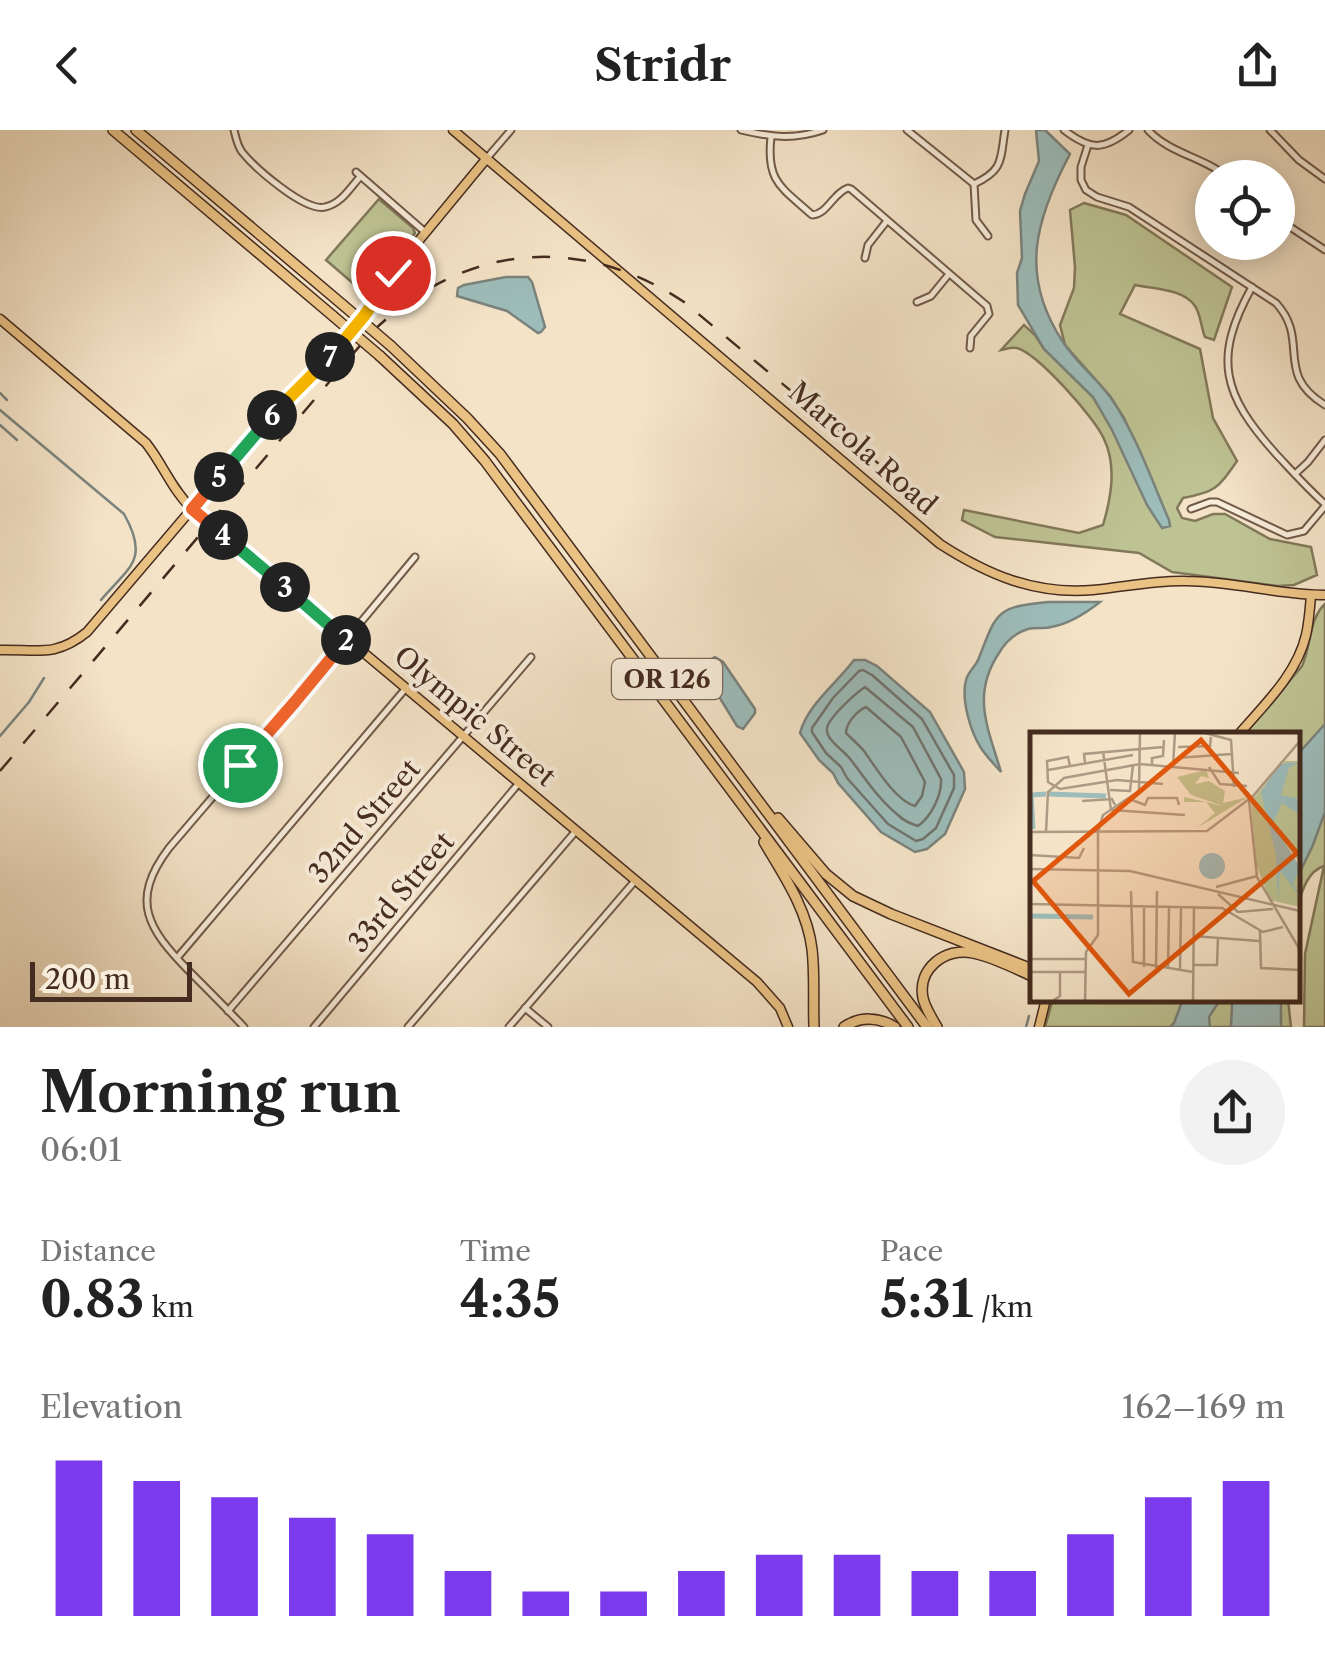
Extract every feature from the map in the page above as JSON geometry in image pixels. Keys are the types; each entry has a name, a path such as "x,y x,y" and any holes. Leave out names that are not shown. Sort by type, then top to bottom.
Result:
{"highway":[{"name":"OR 126","path":"113,130 380,356 441,412 485,461 908,1027"},
{"name":"OR 126","path":"136,130 391,346 500,454 927,1027"},
{"path":"730,763 826,874 854,896 1030,971"},
{"path":"731,789 793,889 803,914 812,949 814,1027"},
{"path":"937,1027 923,998 923,987 930,968 942,957 972,953 1030,971"},
{"path":"844,1027 855,1020 870,1019 895,1027"}],"main road":[{"name":"Marcola Road","path":"454,130 940,544 974,567 1031,586 1060,590 1185,580 1325,595"},
{"path":"0,650 47,652 78,640 97,622 276,410 356,326 402,260 486,158"},
{"name":"Olympic Street","path":"0,319 146,444 169,482 192,509 765,990 780,1008 788,1027"},
{"path":"1241,732 1295,663 1306,636 1311,595"},
{"path":"1039,1027 1045,1002"}],"street":[{"path":"234,130 238,145 248,158 313,208 338,202 358,174 426,232"},
{"path":"486,158 511,130"},
{"path":"741,130 771,138 800,137 824,130"},
{"path":"906,130 974,184 976,220 988,236"},
{"path":"974,184 992,174 1002,162 1005,130"},
{"path":"1064,130 1088,144 1107,145 1128,130"},
{"path":"1148,130 1162,144 1198,160"},
{"path":"1270,130 1299,160 1325,179"},
{"path":"771,138 768,160 772,174 782,188 816,216 840,191 848,188 989,310 971,336 970,348"},
{"path":"1088,144 1081,167 1086,190 1129,207 1276,303 1292,330 1296,376 1325,405"},
{"path":"865,258 868,245 886,222"},
{"path":"1295,230 1325,250"},
{"path":"917,302 931,296 948,274"},
{"path":"1191,509 1217,502 1287,535 1304,530 1325,505 1248,421 1232,391 1227,358 1232,331 1252,288"},
{"path":"1295,474 1325,440"},
{"path":"244,1027 156,933 148,911 150,881 160,860 416,557"},
{"name":"32nd Street","path":"228,1011 530,657"},
{"path":"176,958 406,688"},
{"name":"33rd Street","path":"314,1027 520,783"},
{"path":"408,1027 576,831"},
{"path":"509,1027 636,880"},
{"path":"525,1008 548,1027"}],"green space":[{"path":"379,199 415,233 369,297 326,260"},
{"path":"1084,203 1126,215 1232,287 1214,340 1205,337 1190,300 1168,291 1135,285 1120,314 1200,349 1213,418 1237,461 1215,487 1183,498 1177,508 1182,518 1195,521 1225,514 1270,539 1311,547 1317,575 1294,585 1278,586 1172,572 1139,553 995,537 962,520 964,510 1079,533 1103,525 1112,471 1108,449 1099,429 1051,374 1017,348 1001,350 1024,325 1093,397 1170,526 1124,418 1065,345 1060,325 1074,288 1075,267 1070,210"},
{"path":"1325,604 1325,1027 1304,1027 1305,954 1324,866 1310,877 1300,900 1300,732 1247,732 1302,666"},
{"path":"1052,1002 1288,1002 1291,1027 1045,1027"}],"water":[{"path":"1036,130 1045,130 1070,154 1048,202 1037,248 1037,271 1049,318 1075,358 1122,415 1170,526 1162,528 1147,505 1093,397 1044,349 1018,305 1020,211 1039,161"},
{"path":"528,277 532,282 545,327 541,332 507,311 457,296 458,288 464,285"},
{"path":"1048,602 1100,602 1064,623 1019,633 999,653 984,698 987,726 1001,772 973,733 966,705 966,680 1000,615 1017,607"},
{"path":"715,657 723,662 755,709 743,729 737,726 702,669"},
{"path":"854,660 877,666 930,712 964,772 965,789 945,834 927,849 915,852 881,832 800,733 816,703"},
{"path":"1325,724 1325,812 1300,872 1300,752"},
{"path":"1182,1002 1219,1002 1209,1017 1210,1027 1170,1027"},
{"path":"1230,1002 1281,1002 1281,1027 1231,1027"}],"waterway":[{"path":"0,393 7,400"},
{"path":"0,410 124,514 136,553 101,600"},
{"path":"0,425 17,440"},
{"path":"0,736 44,678"},
{"path":"1026,1027 1029,1016"}],"railway":[{"path":"0,771 369,335 404,305 442,282 480,266 520,258 561,258 602,265 643,279 684,302 897,479"}],"route":[{"path":"240,765 347,639 192,509 276,410 329,358 373,305 393,273"}]}
